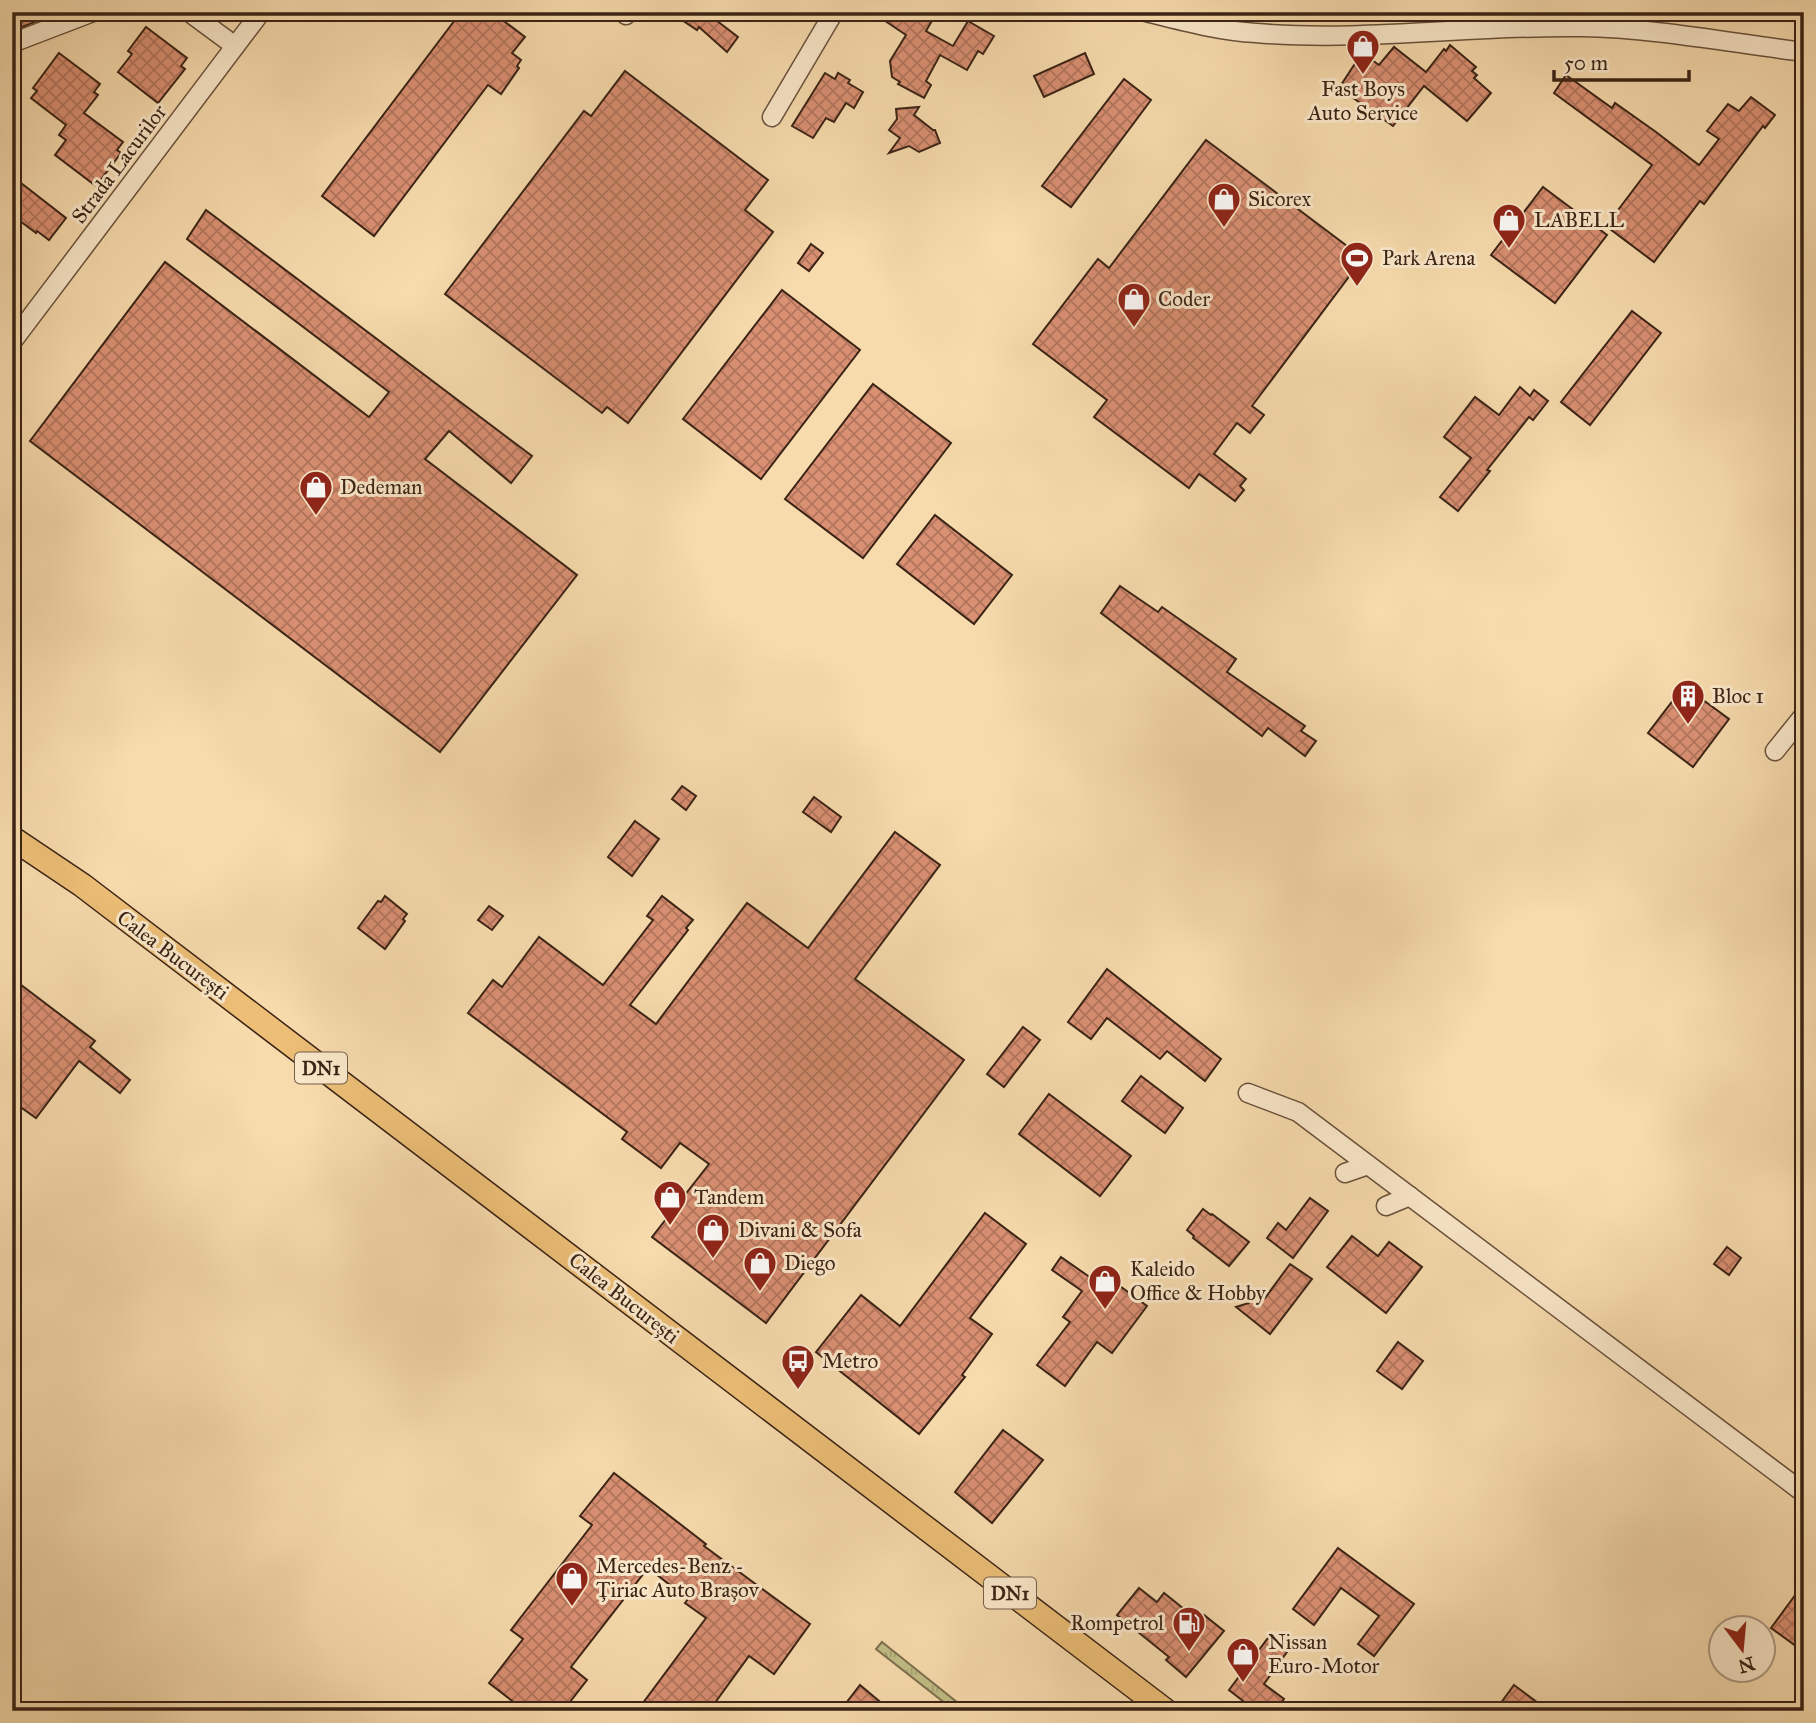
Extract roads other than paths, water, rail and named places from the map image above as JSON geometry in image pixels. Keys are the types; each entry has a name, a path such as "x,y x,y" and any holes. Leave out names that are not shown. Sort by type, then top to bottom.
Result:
{"main road":[{"name":"Calea București","path":"12,821 82,885"},
{"name":"Calea București","path":"12,838 82,885 1166,1711"}],"street":[{"path":"12,43 93,12"},
{"path":"189,12 235,46"},
{"name":"Strada Lacurilor","path":"12,342 261,12"},
{"path":"772,117 834,12"},
{"path":"1146,12 1186,22 1255,33 1339,36 1523,27 1581,27 1625,29 1804,52"},
{"path":"1581,27 1594,12"},
{"path":"1775,751 1804,715"},
{"path":"1248,1093 1298,1112 1804,1493"},
{"path":"1345,1173 1368,1165"},
{"path":"1386,1206 1410,1196"}],"place":[{"name":"Fast Boys Auto Service","path":"1363,76"},
{"name":"Sicorex","path":"1224,229"},
{"name":"LABELL","path":"1509,250"},
{"name":"Park Arena","path":"1357,288"},
{"name":"Coder","path":"1134,329"},
{"name":"Dedeman","path":"316,517"},
{"name":"Bloc 1","path":"1688,726"},
{"name":"Tandem","path":"670,1227"},
{"name":"Divani & Sofa","path":"713,1260"},
{"name":"Diego","path":"760,1293"},
{"name":"Kaleido Office & Hobby","path":"1105,1311"},
{"name":"Metro","path":"798,1391"},
{"name":"Mercedes-Benz - Țiriac Auto Brașov","path":"572,1608"},
{"name":"Rompetrol","path":"1189,1653"},
{"name":"Nissan Euro-Motor","path":"1243,1684"}]}
